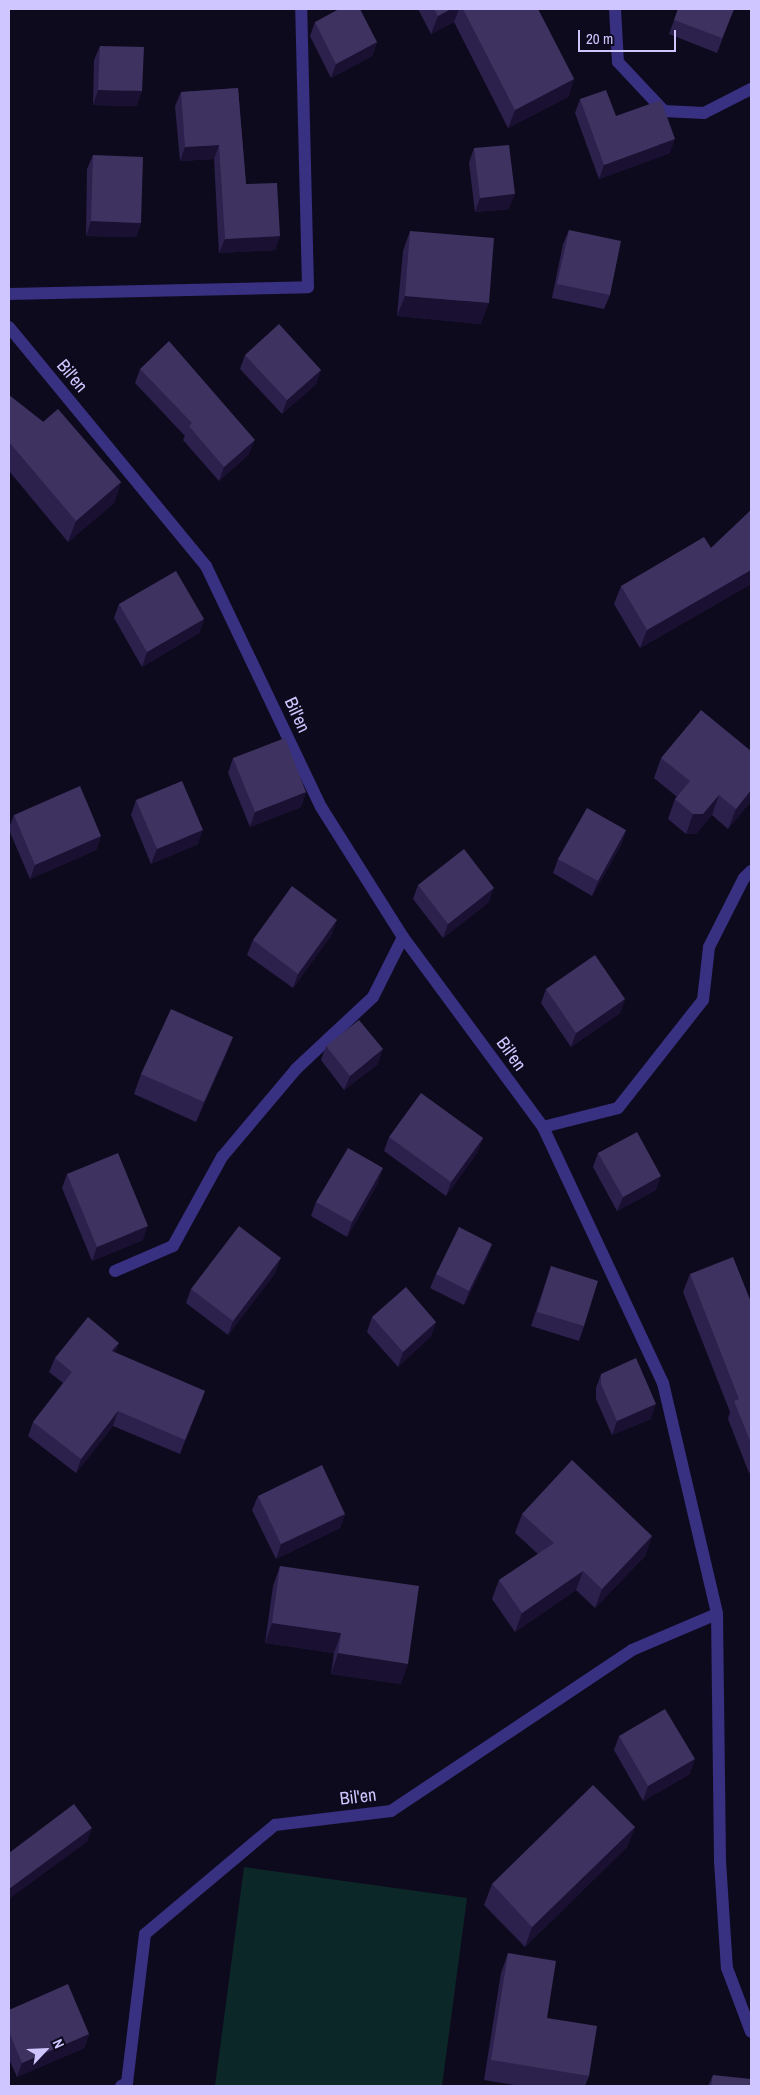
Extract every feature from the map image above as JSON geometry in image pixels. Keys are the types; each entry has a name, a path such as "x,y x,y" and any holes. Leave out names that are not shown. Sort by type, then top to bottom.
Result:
{"street":[{"path":"9,294 308,287 300,9"},
{"path":"616,9 618,62 664,111 704,112 751,89"},
{"name":"Bil'en","path":"9,327 206,566 321,807 403,937 543,1127 663,1383 716,1614 720,1861 727,1968 751,2032"},
{"path":"543,1127 618,1108 702,1000 709,947 751,871"},
{"path":"115,1271 173,1246 222,1157 296,1069 373,997 403,937"},
{"name":"Bil'en","path":"125,2085 145,1934 275,1825 391,1811 632,1650 716,1614"}],"green space":[{"path":"244,1867 467,1898 442,2086 215,2086"}],"building":[{"path":"339,9 360,9 377,42 336,64 315,22"},
{"path":"434,9 451,9 438,16"},
{"path":"463,9 538,9 574,79 515,110"},
{"path":"678,9 734,9 722,38 674,20"},
{"path":"100,46 144,47 142,91 98,90"},
{"path":"238,88 246,184 277,183 280,236 225,239 219,145 185,147 181,92"},
{"path":"606,90 616,116 661,100 675,139 604,165 580,99"},
{"path":"509,145 515,194 480,198 474,148"},
{"path":"93,155 143,157 141,223 91,221"},
{"path":"569,230 621,241 610,295 557,284"},
{"path":"410,231 494,238 489,303 405,296"},
{"path":"279,324 321,370 287,400 245,355"},
{"path":"169,341 255,440 224,467 189,426 192,423 140,369"},
{"path":"9,395 43,422 58,409 121,482 76,521 9,442"},
{"path":"751,510 751,570 647,630 621,586 704,537 711,548"},
{"path":"176,571 204,619 147,652 119,604"},
{"path":"701,710 751,751 751,790 736,809 719,795 703,814 693,814 675,799 690,781 661,758"},
{"path":"285,738 306,792 255,812 233,758"},
{"path":"182,781 203,830 157,849 136,800"},
{"path":"80,786 101,836 35,865 14,815"},
{"path":"587,808 626,830 598,881 558,859"},
{"path":"464,849 494,888 448,924 418,885"},
{"path":"292,886 337,920 298,974 253,940"},
{"path":"595,955 625,999 576,1033 546,989"},
{"path":"171,1009 233,1037 204,1102 141,1074"},
{"path":"359,1020 383,1049 350,1076 326,1046"},
{"path":"421,1093 483,1138 451,1182 389,1137"},
{"path":"637,1132 661,1176 623,1197 598,1153"},
{"path":"348,1148 383,1168 352,1222 316,1202"},
{"path":"118,1153 148,1226 97,1247 67,1174"},
{"path":"239,1226 281,1258 233,1321 191,1289"},
{"path":"459,1227 492,1244 469,1291 436,1274"},
{"path":"733,1257 751,1302 751,1443 734,1401 739,1399 690,1274"},
{"path":"551,1266 598,1281 584,1326 537,1312"},
{"path":"406,1287 436,1322 403,1352 372,1317"},
{"path":"88,1317 119,1343 112,1351 205,1391 185,1440 118,1411 81,1459 33,1422 72,1372 55,1358"},
{"path":"636,1358 656,1404 617,1421 601,1384 601,1374"},
{"path":"572,1460 652,1536 602,1589 583,1571 522,1613 499,1580 554,1543 522,1514"},
{"path":"322,1465 345,1514 281,1544 258,1496"},
{"path":"280,1566 419,1586 408,1664 338,1653 341,1633 272,1623"},
{"path":"665,1709 695,1759 648,1786 619,1736"},
{"path":"593,1785 635,1827 532,1927 492,1884"},
{"path":"74,1804 92,1828 9,1889 9,1853"},
{"path":"508,1953 556,1961 547,2018 597,2026 589,2076 491,2060"},
{"path":"68,1984 89,2034 22,2063 9,2032 9,2010"},
{"path":"713,2075 751,2079 751,2086 711,2086"}]}
